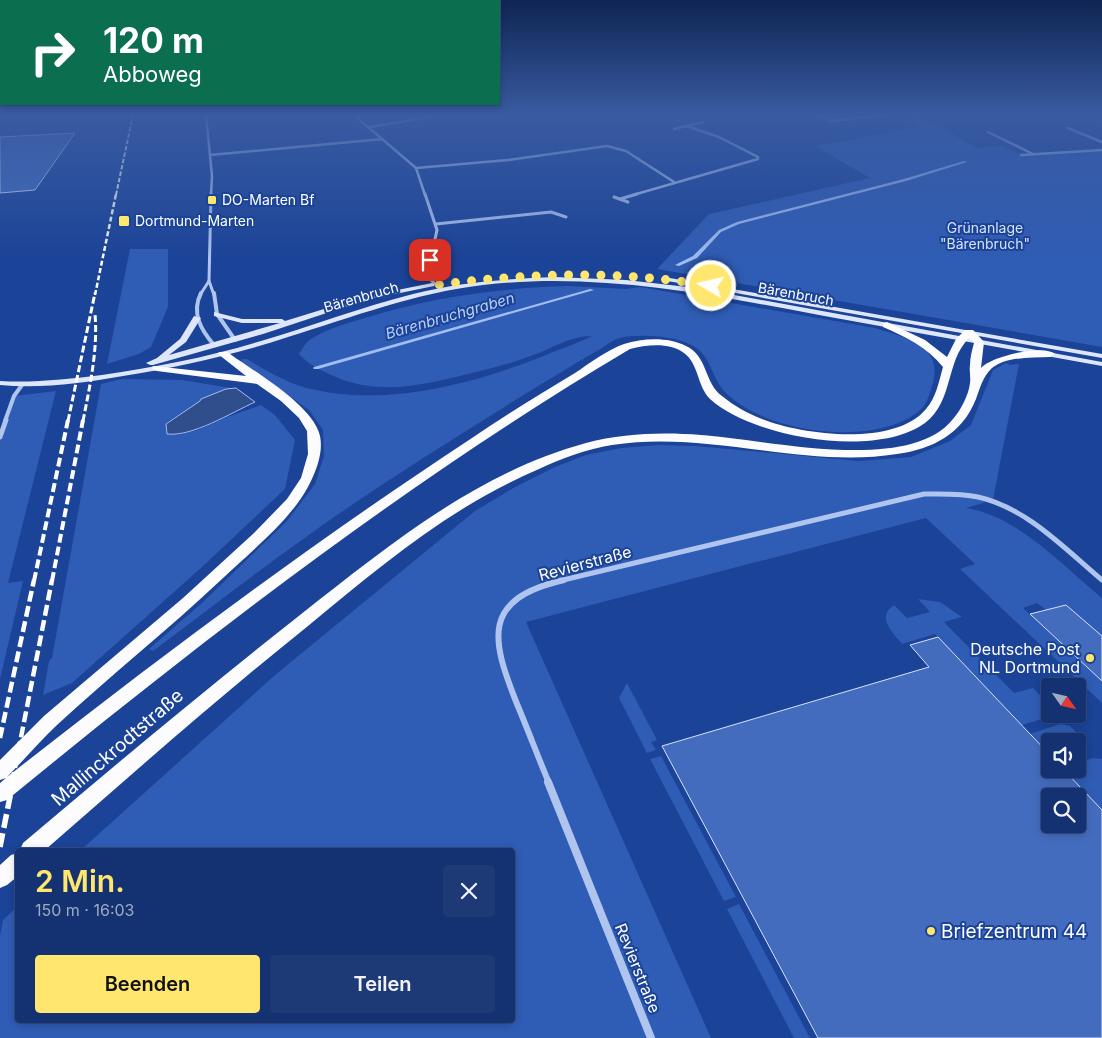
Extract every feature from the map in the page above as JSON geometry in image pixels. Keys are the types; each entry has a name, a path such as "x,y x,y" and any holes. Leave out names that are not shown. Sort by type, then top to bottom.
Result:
{"highway":[{"path":"887,325 922,341 942,357 949,367"},
{"path":"0,794 48,755 258,595 393,497 514,416 626,348 640,343 654,342 678,346 696,358 701,367 704,380 713,395 730,408 772,427 814,436 838,438 882,435 920,422 932,411 940,397 949,367 965,335 979,342 974,366 976,383"},
{"path":"0,772 50,721 188,602 259,536 292,502 307,478 314,454 313,431 302,416 285,399 259,382 223,354"},
{"path":"976,383 986,368 996,360 1023,355 1050,354"},
{"path":"155,365 259,382"},
{"name":"Mallinckrodtstraße","path":"32,848 232,678 435,518 497,482 556,457 617,440 662,437 842,454 888,452 933,440 950,430 964,412 976,383"},
{"path":"0,878 15,865"}],"main road":[{"name":"Bärenbruch","path":"155,365 365,298 436,285 492,278 549,274 645,277 692,282 965,335"},
{"name":"Bärenbruch","path":"0,383 22,385 55,384 114,375 155,365 223,354 352,313 417,295 469,286 536,280 604,280 673,287 887,325 1102,356"},
{"path":"217,314 242,321 296,320"},
{"path":"155,365 178,345 197,318"},
{"path":"214,345 223,354 235,340"},
{"path":"979,342 1102,364"}],"street":[{"path":"210,163 212,192 209,281 213,290 217,314 235,340"},
{"path":"411,163 416,168 436,224 437,230 427,272 427,276 436,285"},
{"path":"416,168 468,163"},
{"path":"645,163 674,182"},
{"path":"620,199 742,163"},
{"path":"614,197 628,202"},
{"path":"436,224 551,212 566,217"},
{"path":"209,281 199,292 196,309 201,330 214,345"},
{"path":"0,437 14,396 22,385"},
{"name":"Revierstraße","path":"651,1038 503,668 498,630 504,613 513,600 554,582 924,494 958,494 993,502 1029,520 1102,580"}],"green space":[{"name":"Grünanlage \"Bärenbruch\"","path":"845,163 1102,163 1102,347 657,269 709,214 870,178"},
{"path":"130,249 168,249 168,307 151,347 139,354 107,364"},
{"path":"567,286 626,289 640,287 875,328 911,340 929,353 934,363 931,389 924,406 919,411 899,422 875,429 849,432 821,431 793,426 767,418 744,407 726,393 705,356 688,343 659,336 628,336 617,339 522,396 385,483 292,547 153,651 149,649 203,602 287,521 315,484 324,456 323,430 309,410 241,362 242,359 247,359 280,378 316,390 345,394 375,395 437,388 497,373 592,336 568,340 523,359 492,368 431,382 396,387 362,385 345,380 315,367 299,354 309,340 324,332 392,310 491,291"},
{"path":"1006,363 1010,365 1019,364 993,500 966,508 985,513 1021,531 1055,557 1102,598 1102,636 1066,605 1046,610 1037,603 1023,608 1102,681 1102,703 1086,688 1086,678 1076,678 960,569 975,564 926,518 526,622 711,1038 0,1038 0,936 3,920 15,909 15,1023 515,1023 515,848 83,848 275,675 475,511 515,487 555,467 586,455 621,448 658,445 696,446 858,461 911,457 950,441 971,425 993,370"},
{"path":"122,379 182,380 231,388 201,399 201,401 166,423 166,432 177,435 198,430 261,405 275,415 295,440 285,489 202,567 72,683 43,695 49,661 52,658 101,384"},
{"path":"56,391 8,583 23,581 0,679 0,437 14,396"},
{"path":"918,599 940,602 962,617 944,622 1014,693 1033,688 1041,696 1041,719 1022,725 935,634 902,644 887,624 886,614 894,605 907,618 930,612"},
{"path":"627,683 657,740 651,742 656,750 647,753 619,698"},
{"path":"1060,724 1070,726 1077,733 1041,733 1041,746 1030,734"},
{"path":"661,756 736,897 724,901 650,759"},
{"path":"1093,758 1102,759 1102,810 1086,793 1086,788 1081,788 1072,778 1086,778 1086,760"},
{"path":"739,904 810,1038 794,1038 727,909"}],"shaded area":[{"path":"236,388 255,402 200,428 177,434 167,434 166,424 201,399 226,389"}],"building":[{"path":"0,163 54,163 35,190 0,193"},
{"name":"Deutsche Post NL Dortmund","path":"1066,605 1102,636 1102,681 1030,614"},
{"name":"Briefzentrum 44","path":"938,637 1041,746 1041,778 1072,778 1081,788 1041,788 1041,833 1086,833 1086,793 1102,810 1102,1038 818,1038 662,746 929,667 910,645"}],"waterway":[{"name":"Bärenbruchgraben","path":"677,265 695,257 720,231 738,223 905,180 960,163"},
{"name":"Bärenbruchgraben","path":"316,368 592,290"}],"railway":[{"path":"116,195 123,163"},
{"path":"95,295 116,194"},
{"path":"68,421 95,293"},
{"path":"83,421 91,381 96,327 95,314"},
{"path":"34,581 68,420"},
{"path":"52,581 83,420"},
{"path":"0,738 34,580"},
{"path":"12,783 52,580"},
{"path":"0,847 13,782"}],"place":[{"name":"DO-Marten Bf","path":"212,200"},
{"name":"Dortmund-Marten","path":"124,221"},
{"name":"Deutsche Post NL Dortmund","path":"1090,658"},
{"name":"Briefzentrum 44","path":"931,931"}],"route":[{"path":"430,260 427,276 436,285 521,275 558,274 645,277 711,286"}]}
